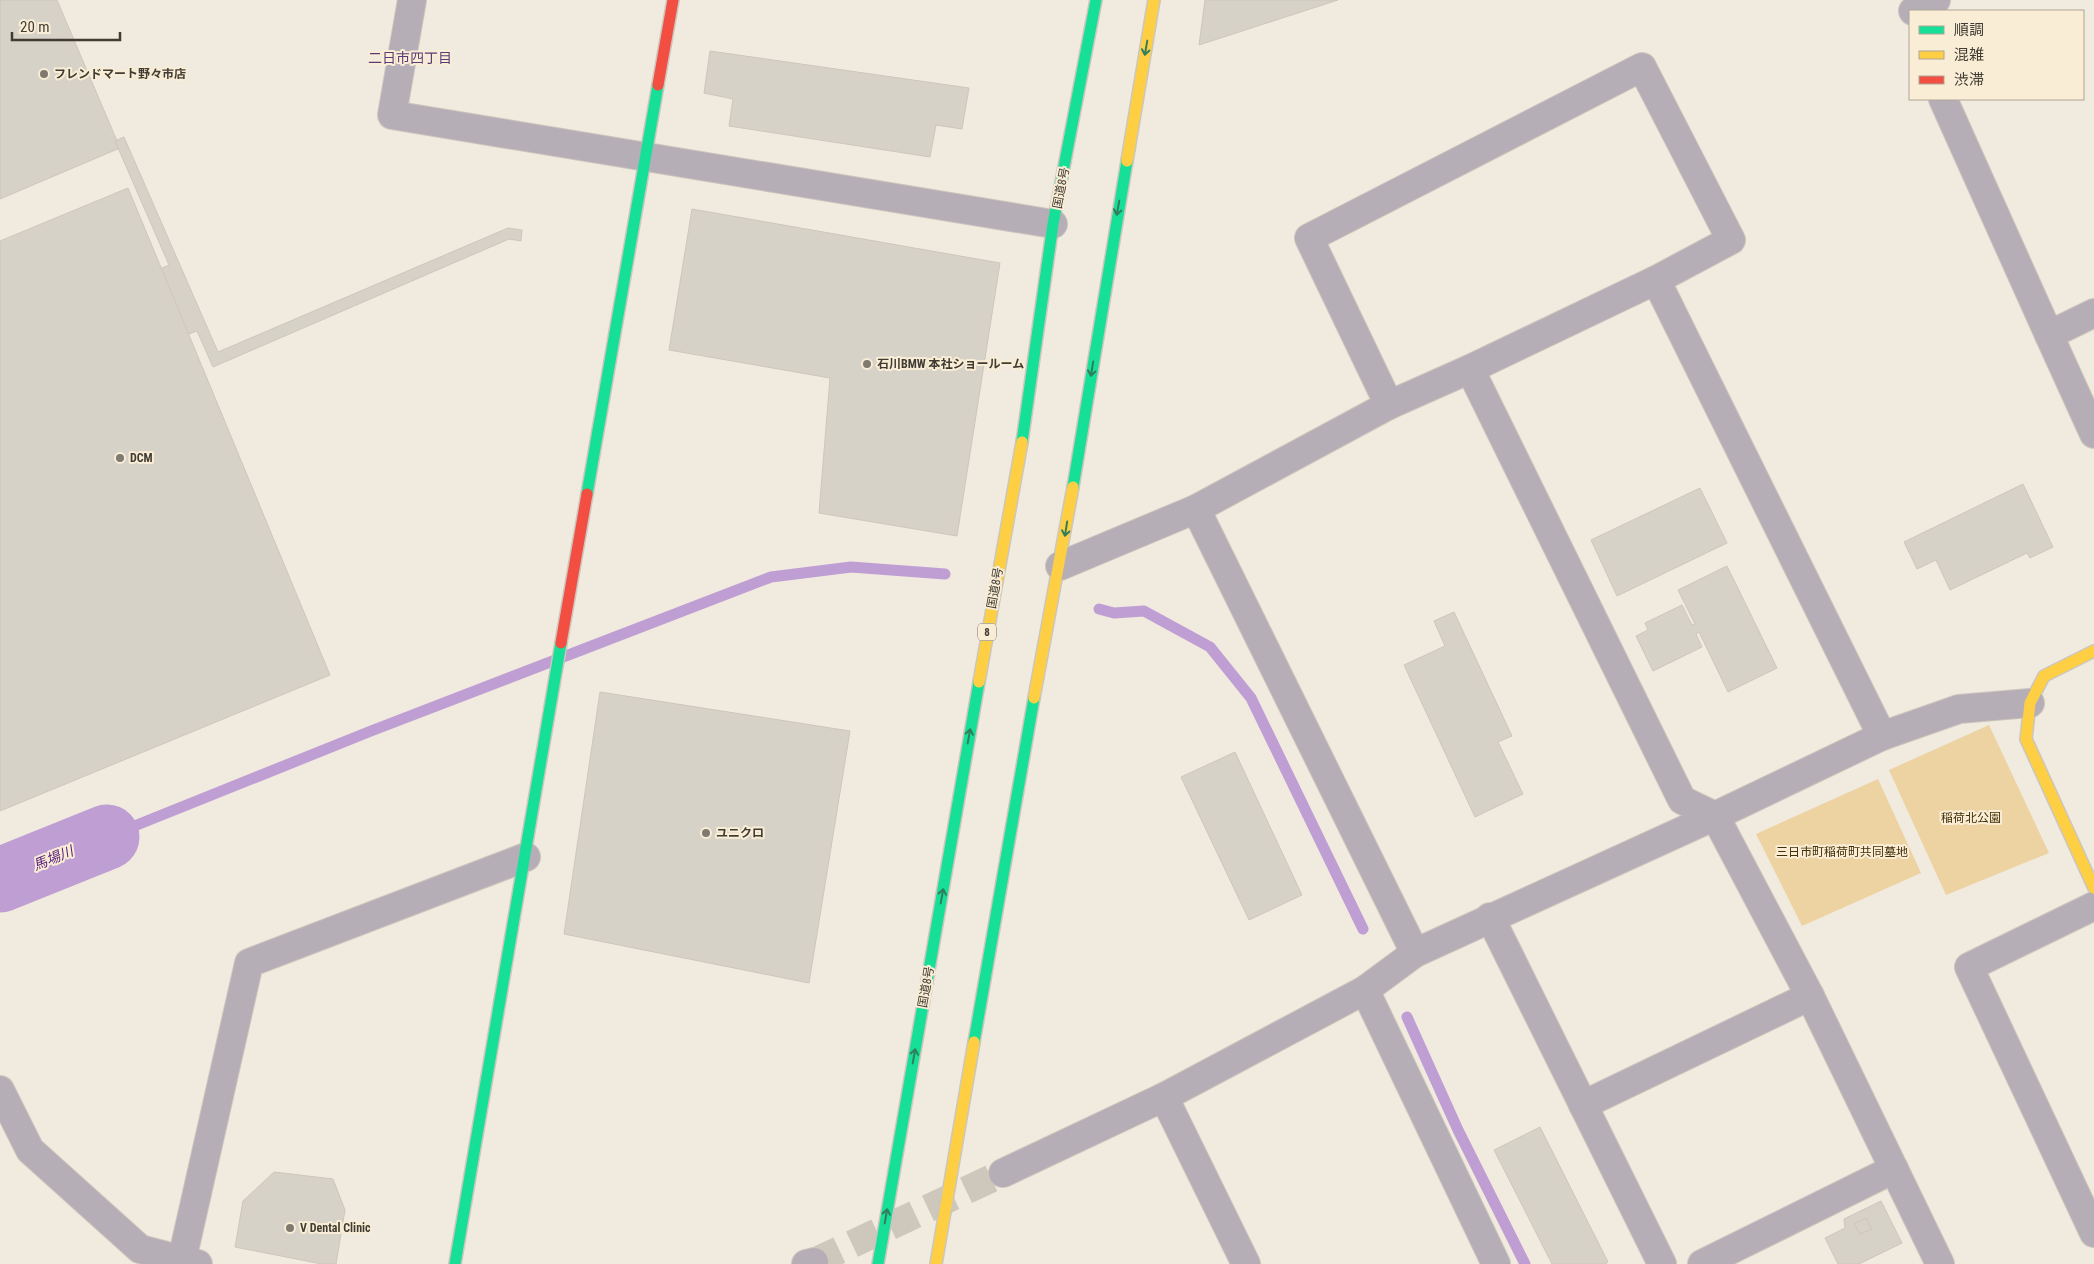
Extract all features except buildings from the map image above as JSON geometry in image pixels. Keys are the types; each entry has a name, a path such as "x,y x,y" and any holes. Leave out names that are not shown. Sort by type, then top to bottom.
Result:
{"main road":[{"path":"455,1264 673,0"},
{"name":"国道8号","path":"878,1264 977,687 1028,411 1053,224 1096,0"},
{"path":"936,1264 1033,704 1060,566 1154,0"},
{"path":"2094,652 2044,676 2030,703 2026,739 2094,888"}],"street":[{"path":"412,0 392,115 1053,224"},
{"path":"1916,10 1936,0"},
{"path":"1060,566 1196,509 1389,405 1470,369 1656,280 1731,240 1642,68 1309,238 1389,405"},
{"path":"1943,100 2094,434"},
{"path":"1656,280 1882,736"},
{"path":"2048,335 2094,314"},
{"path":"1470,369 1682,800 1715,816 1810,996 1940,1264"},
{"path":"1196,509 1415,953"},
{"path":"1003,1173 1164,1097 1365,990 1415,953 1715,816 1882,736 1959,708 2030,703"},
{"path":"0,1090 30,1150 140,1249 187,1263 249,963 526,856"},
{"path":"2094,906 1969,967 2094,1233"},
{"path":"1490,918 1662,1264"},
{"path":"1365,990 1496,1264"},
{"path":"1583,1106 1810,996"},
{"path":"1164,1097 1246,1264"},
{"path":"1702,1264 1894,1169"}],"green space":[{"name":"稲荷北公園","path":"1989,725 2049,853 1946,895 1889,770"},
{"name":"三日市町稲荷町共同墓地","path":"1878,779 1921,873 1802,926 1756,834"}],"waterway":[{"path":"107,837 371,731 771,577 851,567 945,574"},
{"path":"1099,609 1114,613 1144,611 1210,647 1251,698 1363,929"},
{"name":"馬場川","path":"0,880 107,837"},
{"path":"1407,1017 1458,1130 1525,1264"}],"tunnel":[{"path":"814,1262 1003,1173"}],"traffic: fast":[{"path":"1022,442 1053,224 1096,0"},
{"path":"587,494 658,85"},
{"path":"1073,487 1127,161"},
{"path":"455,1264 561,643"},
{"path":"878,1264 979,682"},
{"path":"974,1042 1034,698"}],"traffic: slow":[{"path":"1127,161 1154,0"},
{"path":"979,682 1022,442"},
{"path":"1034,698 1073,487"},
{"path":"2094,651 2044,676 2030,703 2026,739 2094,888"},
{"path":"936,1264 974,1042"}],"traffic: jam":[{"path":"658,85 673,0"},
{"path":"561,643 587,494"}],"place":[{"name":"フレンドマート野々市店","path":"44,74"},
{"name":"石川BMW 本社ショールーム","path":"867,364"},
{"name":"DCM","path":"120,458"},
{"name":"ユニクロ","path":"706,833"},
{"name":"V Dental Clinic","path":"290,1228"}],"district":[{"name":"二日市四丁目","path":"410,58"}]}
